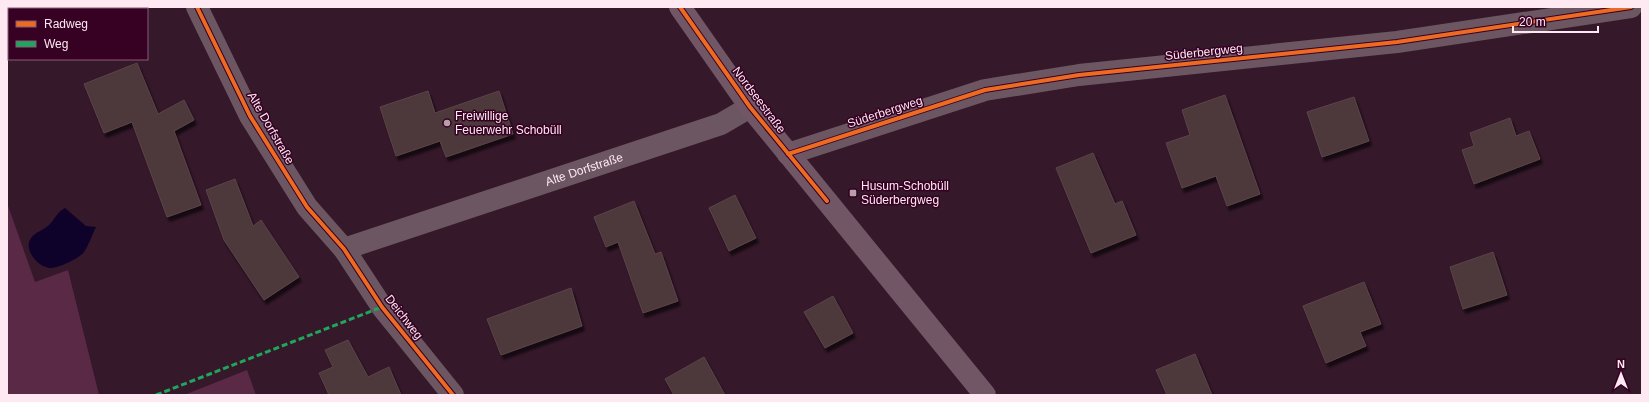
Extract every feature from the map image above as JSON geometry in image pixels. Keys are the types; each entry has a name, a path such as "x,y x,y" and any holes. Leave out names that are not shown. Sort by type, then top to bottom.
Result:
{"main road":[{"name":"Nordseestraße","path":"680,7 750,108 984,395"}],"street":[{"name":"Alte Dorfstraße","path":"197,7 250,116 307,207 344,249 721,124 750,108"},
{"name":"Süderbergweg","path":"788,154 985,90 1079,75 1397,42 1631,7"},
{"name":"Deichweg","path":"344,249 382,307 453,395"}],"shaded area":[{"path":"7,203 35,282 68,270 99,395 7,395"},
{"path":"65,208 86,226 96,227 82,254 63,265 53,268 44,267 32,256 29,242 33,236 49,225"},
{"path":"247,370 256,395 184,395"}],"building":[{"path":"137,63 158,114 184,100 194,120 174,131 201,205 167,217 132,122 104,133 84,84"},
{"name":"Freiwillige Feuerwehr Schobüll","path":"428,91 435,113 499,91 513,134 446,157 440,141 396,156 380,107"},
{"path":"1225,95 1260,194 1227,206 1216,176 1182,188 1166,143 1190,135 1182,110"},
{"path":"1354,97 1369,141 1322,157 1307,112"},
{"path":"1510,118 1516,136 1529,131 1540,159 1474,184 1462,150 1474,146 1470,133"},
{"path":"1093,153 1115,204 1122,201 1136,235 1091,253 1056,168"},
{"path":"235,179 253,226 261,220 299,277 264,300 224,240 206,190"},
{"path":"735,195 756,238 729,251 709,208"},
{"path":"634,201 655,254 661,252 678,301 643,313 618,242 606,247 594,217"},
{"path":"1493,252 1507,295 1463,309 1450,267"},
{"path":"1364,282 1381,324 1360,332 1366,346 1326,363 1303,306"},
{"path":"571,288 582,326 501,355 487,319"},
{"path":"833,296 853,333 825,348 804,312"},
{"path":"348,340 368,377 389,367 401,395 329,395 319,373 333,367 325,350"},
{"path":"1195,354 1212,395 1167,395 1156,370"},
{"path":"704,357 725,395 674,395 665,379"}],"marked path":[{"path":"156,395 382,307"}],"cycle path":[{"path":"197,7 250,116 307,207 344,249 382,307 453,395"},
{"path":"680,7 750,107 827,201"},
{"path":"788,154 985,90 1079,75 1397,42 1631,7"}],"place":[{"name":"Freiwillige Feuerwehr Schobüll","path":"447,123"},
{"name":"Husum-Schobüll Süderbergweg","path":"853,193"}]}
